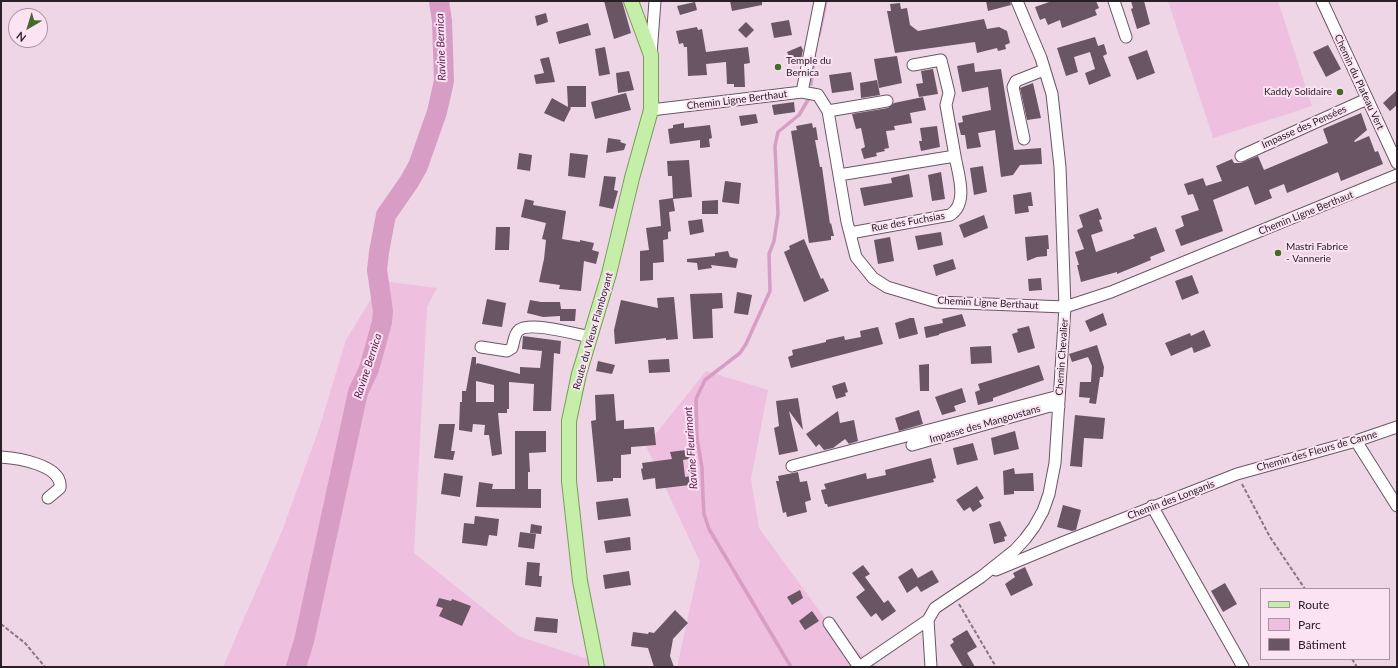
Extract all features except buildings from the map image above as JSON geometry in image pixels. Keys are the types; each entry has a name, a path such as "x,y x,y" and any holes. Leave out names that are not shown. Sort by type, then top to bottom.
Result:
{"main road":[{"name":"Route du Vieux Flamboyant","path":"597,667 580,581 569,481 569,421 579,374 609,274 632,178 651,110 651,55 632,1"}],"street":[{"path":"651,55 656,1"},
{"path":"802,92 820,1"},
{"name":"Chemin Chevalier","path":"859,667 928,620 935,608 1015,550 1039,519 1049,494 1054,463 1065,307 1060,168 1052,94 1017,1"},
{"path":"1114,1 1126,37"},
{"name":"Chemin du Plateau Vert","path":"1322,1 1397,163"},
{"name":"Rue des Fuchsias","path":"850,233 950,215 957,211 961,204 961,194 946,105 949,93 941,60 913,65"},
{"path":"1024,139 1013,87 1016,80 1044,70"},
{"name":"Chemin Ligne Berthaut","path":"651,110 802,92 818,95 828,111 850,233 856,257 873,278 887,287 937,302 1065,307 1118,289 1397,175"},
{"name":"Impasse des Pensées","path":"1241,156 1367,99"},
{"path":"828,111 887,101"},
{"path":"839,175 955,156"},
{"path":"481,347 507,351 512,348 515,335 519,330 530,326 590,337"},
{"path":"792,466 1059,402"},
{"name":"Impasse des Mangoustans","path":"912,444 1050,406 1059,402"},
{"name":"Chemin des Fleurs de Canne","path":"1237,474 1356,441 1397,427"},
{"path":"1356,441 1397,506"},
{"path":"1,457 29,461 44,467 53,474 58,480 60,488 48,498"},
{"name":"Chemin des Longanis","path":"981,576 1152,506 1237,474"},
{"path":"1152,506 1243,667"},
{"path":"928,620 931,667"},
{"path":"829,623 859,667"}],"path":[{"path":"1237,474 1270,537 1304,588"},
{"path":"954,595 996,667"},
{"path":"1,624 25,643 45,667"}],"green space":[{"path":"1168,1 1278,1 1312,106 1213,138"},
{"path":"382,281 437,288 427,307 414,553 518,636 612,667 223,667 282,531 319,429 346,340"},
{"path":"706,371 768,390 751,479 759,528 837,635 878,667 677,667 700,562 646,446"}],"waterway":[{"name":"Ravine Bernica","path":"296,667 304,641 358,392 369,369 382,322 383,311 377,270 386,215 409,182 418,166 437,112 444,81 442,21 439,1"},
{"name":"Ravine Fleurimont","path":"819,35 826,1"},
{"name":"Ravine Fleurimont","path":"811,84 814,57"},
{"name":"Ravine Fleurimont","path":"791,667 709,529 704,514 702,468 697,438 696,399 705,380 740,353 746,344 770,291 769,254 774,241 778,214 775,146 778,132 799,115 808,100"}],"place":[{"name":"Temple du Bernica","path":"778,67"},
{"name":"Kaddy Solidaire","path":"1340,92"},
{"name":"Mastri Fabrice - Vannerie","path":"1278,253"}]}
